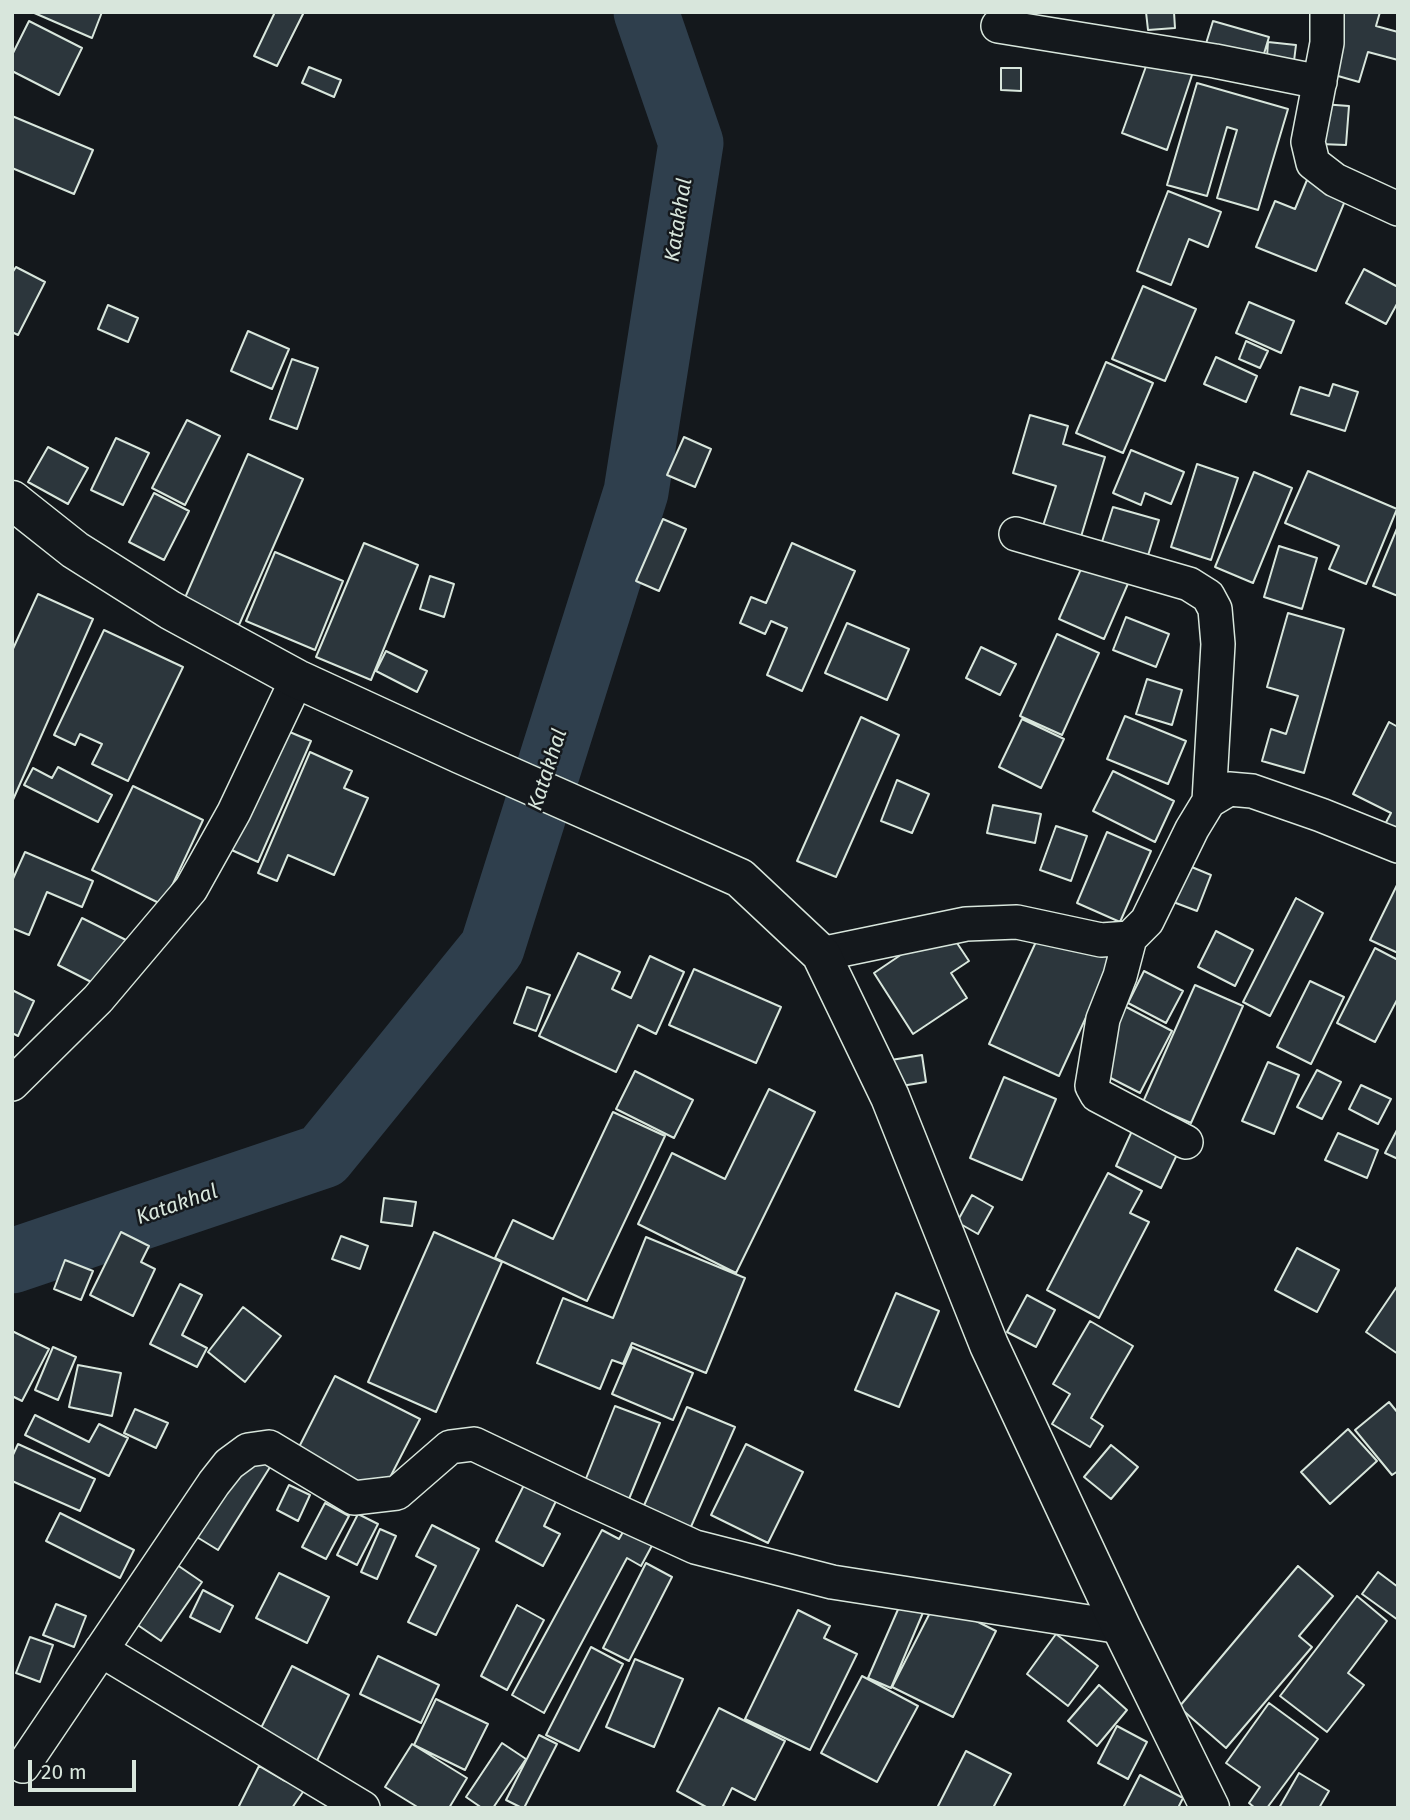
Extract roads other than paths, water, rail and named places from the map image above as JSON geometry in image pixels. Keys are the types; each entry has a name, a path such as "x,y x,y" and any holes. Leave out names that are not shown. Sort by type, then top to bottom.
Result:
{"street":[{"path":"1326,12 1328,43 1308,142 1313,163 1335,180 1398,209"},
{"path":"998,26 1215,61 1320,82"},
{"path":"12,500 75,550 138,590 297,679 740,878 821,954 890,1097 989,1345 1121,1628 1210,1808"},
{"path":"1016,534 1189,584 1208,596 1215,609 1218,644 1209,801 1147,920 1130,938 1120,976 1103,1018 1092,1076 1092,1086 1097,1095 1186,1142"},
{"path":"12,1084 98,999 191,889 234,812 297,679"},
{"path":"1209,801 1229,789 1252,791 1321,814 1398,846"},
{"path":"821,954 966,924 1017,922 1101,940 1130,938"},
{"path":"23,1766 214,1483 229,1464 248,1450 269,1447 354,1498 397,1493 450,1447 474,1444 695,1546 832,1582 1121,1628"},
{"path":"101,1650 363,1808"}],"waterway":[{"name":"Katakhal","path":"12,1261 323,1156 492,948 636,492 691,143 646,12"}]}
